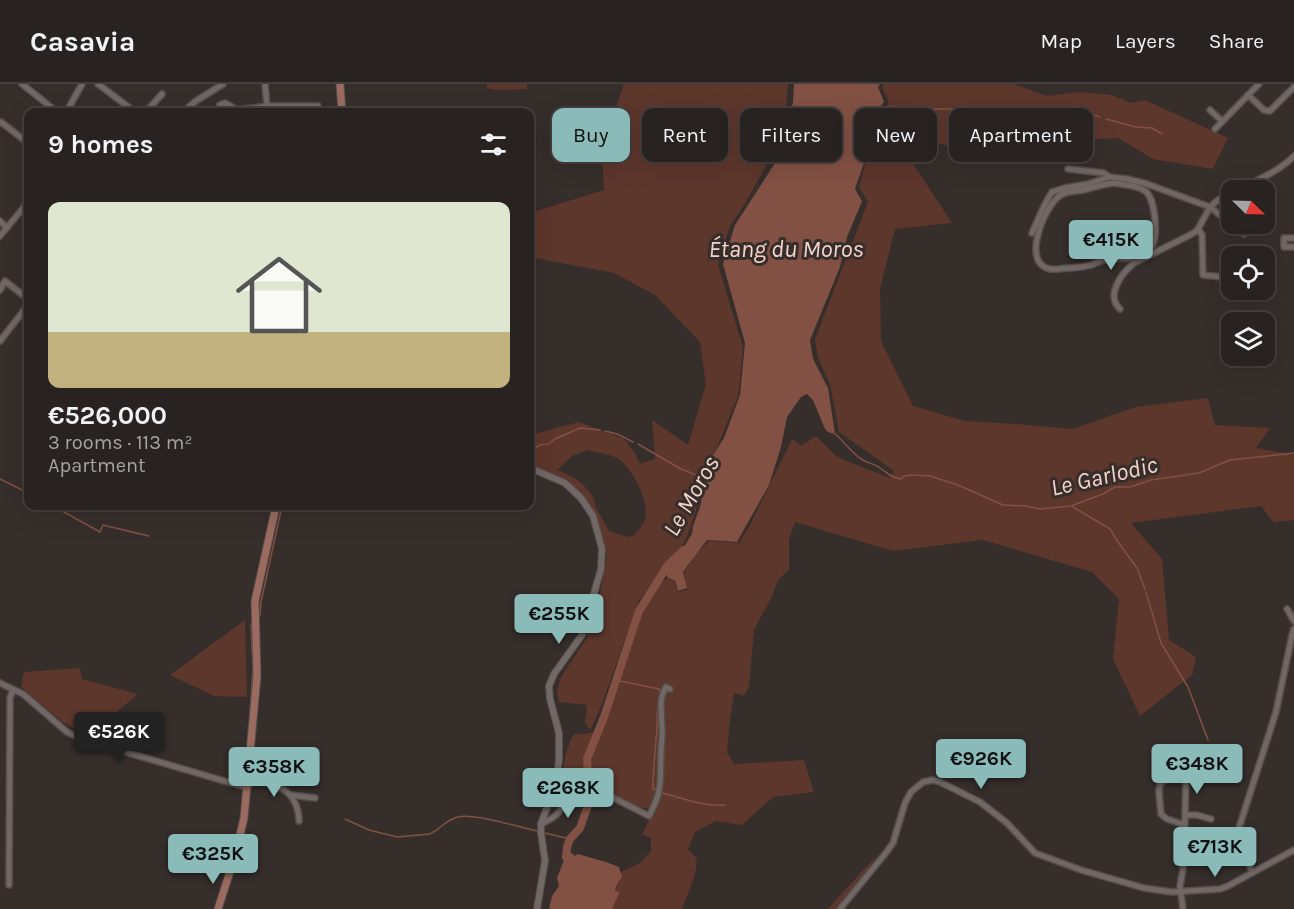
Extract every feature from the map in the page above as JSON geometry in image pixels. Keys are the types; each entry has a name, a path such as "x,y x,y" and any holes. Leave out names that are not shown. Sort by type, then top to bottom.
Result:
{"main road":[{"path":"340,84 342,108"},
{"path":"218,909 241,836 248,788 257,676 255,601 275,510"}],"street":[{"path":"22,84 53,108"},
{"path":"70,108 82,84"},
{"path":"98,84 130,108"},
{"path":"188,108 206,93 223,84"},
{"path":"265,84 267,106"},
{"path":"1215,129 1258,84"},
{"path":"1248,95 1264,110 1270,111 1294,87"},
{"path":"150,108 162,94"},
{"path":"220,105 225,103 234,108"},
{"path":"252,108 318,106"},
{"path":"1210,110 1222,121"},
{"path":"1,123 24,140"},
{"path":"1257,180 1285,165 1294,156"},
{"path":"1068,169 1104,173 1109,177"},
{"path":"1032,233 1053,192 1109,177 1147,184 1210,207 1221,216"},
{"path":"1114,183 1148,192 1156,231 1151,247 1125,260 1109,258 1088,266 1055,270 1040,265 1036,253 1036,242 1044,218 1058,197 1065,193 1114,183"},
{"path":"1120,309 1116,305 1115,288 1128,268 1188,237 1198,229 1210,207 1221,198"},
{"path":"0,236 24,211"},
{"path":"0,221 7,228"},
{"path":"1198,229 1202,236 1203,275 1221,277"},
{"path":"1294,238 1284,238 1284,247 1294,247"},
{"path":"1151,247 1157,251"},
{"path":"0,290 5,281 24,296"},
{"path":"0,341 24,310"},
{"path":"534,470 565,483 581,498 593,516 602,549 601,569 582,634 551,680 549,692 559,733 559,760 556,782 541,824 545,861 537,909"},
{"path":"1287,609 1294,621"},
{"path":"1251,873 1238,831 1276,712 1294,629"},
{"path":"0,683 22,694 68,732 81,739 248,788"},
{"path":"541,824 559,812 571,785 579,785 591,796 602,792 649,816 660,789 663,730 660,712 663,691 666,687 670,688"},
{"path":"9,885 10,698 13,690"},
{"path":"1183,909 1180,886 1184,863 1185,825 1185,776 1168,778 1159,788 1161,814 1167,819 1185,825"},
{"path":"249,778 275,784 291,795 315,798"},
{"path":"840,909 893,843 904,803 911,792 923,782 933,780 980,802 1007,824 1035,852 1081,870 1144,888 1165,892 1220,889 1294,850"},
{"path":"291,795 299,813 299,822"},
{"path":"1185,815 1210,819"}],"shaded area":[{"path":"487,84 527,84 527,89 498,90 487,88"},
{"path":"624,84 788,84 786,108 740,108 740,162 768,162 730,226 718,264 743,347 737,399 700,482 702,483 697,507 686,539 660,578 639,600 590,731 585,722 587,705 559,702 557,691 561,677 587,638 587,627 598,605 607,556 597,520 581,494 573,487 534,470 534,434 579,422 624,439 640,464 655,459 652,420 688,445 706,384 700,342 655,295 614,273 534,258 534,212 604,190 602,162 630,162 630,108 616,108","holes":["588,450 617,458 630,471 645,504 646,512 643,523 634,535 627,537 609,531 586,487 557,470 572,456"]},
{"path":"884,84 1013,84 1047,96 1079,92 1112,95 1130,103 1145,100 1228,138 1213,169 1153,159 1118,138 1093,139 1093,108 949,108 949,146 937,143 937,108 885,108 889,104 882,88"},
{"path":"866,162 915,162 914,165 952,223 895,229 880,289 881,341 913,406 965,421 1072,429 1136,407 1208,398 1215,425 1270,428 1256,448 1294,455 1294,520 1273,522 1261,506 1131,523 1162,559 1169,640 1196,657 1192,675 1140,716 1113,659 1119,599 1092,572 983,540 893,551 795,522 789,539 789,570 779,579 754,630 749,686 744,696 734,693 727,752 734,764 804,760 814,792 773,797 742,825 716,821 695,832 688,849 697,859 695,875 682,909 610,909 621,872 640,863 651,851 651,838 642,834 658,803 649,808 638,808 607,791 590,788 585,790 564,781 564,763 574,734 600,732 612,684 627,653 632,631 644,600 667,578 674,581 678,592 687,590 684,573 695,555 709,541 739,543 792,439 801,446 816,436 837,457 890,478 894,471 839,432 830,384 818,358 815,339 868,202 859,187"},
{"path":"245,620 247,697 214,696 170,675"},
{"path":"80,668 82,679 138,694 89,735 64,723 21,687 24,672"},
{"path":"877,855 843,909 828,909"}],"water":[{"name":"Étang du Moros","path":"794,84 880,84 878,87 884,102 879,108 854,108 854,162 864,162 855,189 862,201 847,237 840,267 810,340 813,359 828,388 835,434 825,429 813,400 807,394 801,397 787,417 781,447 769,485 737,542 707,540 683,572 687,588 678,591 675,581 667,577 667,573 692,534 710,460 724,438 740,395 745,343 723,264 735,225 776,162 842,162 842,108 791,108"},
{"path":"566,847 569,847 568,850 575,856 578,854 619,867 622,877 615,890 620,891 612,909 549,909 552,896 559,886 557,878"}],"waterway":[{"path":"888,106 1016,113 1062,112 1100,117"},
{"path":"1106,119 1136,127 1152,128 1162,134"},
{"path":"1,125 24,144"},
{"path":"534,449 549,444 580,428 600,430"},
{"path":"605,431 633,442"},
{"name":"Le Garlodic","path":"835,434 859,457 895,478 901,479 911,475 930,476 958,485 1003,505 1040,509 1071,506 1115,487 1130,487 1151,480 1199,473 1230,460 1294,453"},
{"path":"638,444 681,469 706,479"},
{"path":"0,479 24,491"},
{"path":"1073,507 1110,529 1137,568 1145,589"},
{"path":"60,510 100,532 103,525 149,536"},
{"path":"258,617 281,510"},
{"name":"Le Moros","path":"566,857 570,839 580,828 592,791 587,759 604,717 639,611 668,565 684,550"},
{"path":"1146,592 1161,643 1188,687 1208,740"},
{"path":"250,714 253,669 252,623"},
{"path":"615,680 659,689 660,693"},
{"path":"656,790 653,789 653,781 658,707"},
{"path":"663,793 702,803 725,805"},
{"path":"345,819 369,830 397,837 430,834 450,820 465,816 537,831"},
{"path":"545,833 570,839"}]}
